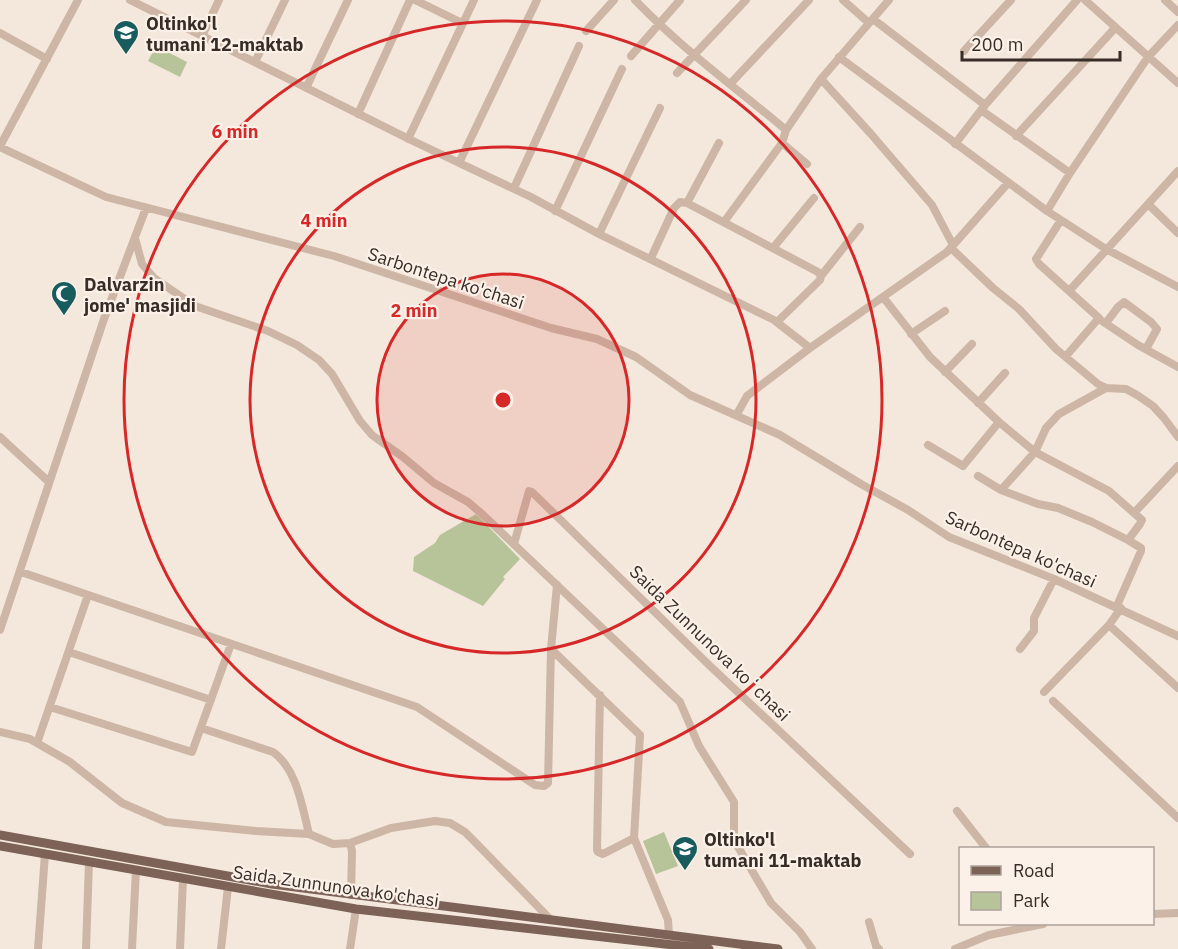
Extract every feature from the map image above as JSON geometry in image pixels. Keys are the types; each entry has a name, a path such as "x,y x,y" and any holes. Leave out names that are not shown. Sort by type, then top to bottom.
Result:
{"main road":[{"name":"Saida Zunnunova ko'chasi","path":"0,835 272,884 551,920 621,934"},
{"name":"Saida Zunnunova ko'chasi","path":"0,846 356,909 669,940"},
{"path":"669,940 709,949"},
{"path":"669,940 778,949"}],"street":[{"path":"0,147 78,0"},
{"path":"130,0 408,139 514,188 599,234 777,322 810,348"},
{"path":"202,36 219,0"},
{"path":"255,62 285,0"},
{"path":"306,88 348,0"},
{"path":"358,114 410,0"},
{"path":"408,139 474,0"},
{"path":"459,163 537,0"},
{"path":"586,31 614,0"},
{"path":"635,0 693,56 731,83 786,130"},
{"path":"631,56 657,23 680,0"},
{"path":"677,73 746,0"},
{"path":"731,83 809,0"},
{"path":"843,0 983,107 1016,136 1070,172"},
{"path":"724,222 782,143 786,130 821,79 889,0"},
{"path":"964,51 1011,0"},
{"path":"955,144 983,107 1077,0"},
{"path":"1085,0 1178,83"},
{"path":"1165,0 1178,12"},
{"path":"419,1 462,23"},
{"path":"1047,211 1070,172 1148,57 1178,24"},
{"path":"1016,136 1115,28"},
{"path":"0,33 47,59"},
{"path":"514,188 579,46"},
{"path":"839,57 1047,211 1106,249 1178,287"},
{"path":"555,211 622,69"},
{"path":"821,79 932,205 952,247 993,288 1019,309 1043,337 1098,384 1106,388 1126,389 1137,395 1158,412 1178,437"},
{"path":"599,234 660,108"},
{"path":"687,203 719,143"},
{"path":"782,143 807,164"},
{"name":"Sarbontepa ko'chasi","path":"0,147 106,197 334,256 551,328 597,339 636,357 690,395 780,435 949,537 1054,579 1178,636"},
{"path":"1069,291 1178,171"},
{"path":"737,414 747,396 952,247 1008,183"},
{"path":"773,248 814,198"},
{"path":"651,258 674,208 680,202 687,203 724,222 818,272 821,276"},
{"path":"1148,204 1178,233"},
{"path":"0,630 104,320 146,208"},
{"path":"1061,220 1036,259 1039,264 1102,321 1146,350 1178,367"},
{"path":"777,322 820,280 860,227"},
{"path":"135,238 142,264 154,278 195,306 268,331 297,345 319,360 332,374 360,421 372,435 434,483 468,502 680,702 699,746 734,802 734,840 771,903 800,932 812,949"},
{"path":"883,297 911,334 945,372 999,422 1035,452 1109,491 1142,520 1128,540"},
{"path":"1066,356 1124,302 1156,326 1157,329 1146,350"},
{"path":"911,334 945,311"},
{"path":"945,372 972,344"},
{"path":"978,403 1005,373"},
{"path":"1001,490 1035,452 1046,428 1059,414 1106,388"},
{"path":"928,445 963,466 999,422"},
{"path":"0,436 49,482"},
{"path":"1134,513 1178,466"},
{"path":"978,476 1001,490 1038,504 1058,508 1128,540 1141,549 1119,608 1109,624 1044,692"},
{"name":"Saida Zunnunova koʻchasi","path":"514,544 529,491 910,854"},
{"path":"21,572 417,707 535,785 540,786 548,783 551,649 557,585"},
{"path":"1020,650 1034,631 1034,618 1054,579"},
{"path":"37,743 88,595"},
{"path":"1109,624 1178,688"},
{"path":"50,707 192,752 231,644"},
{"path":"551,649 640,735 634,838 668,920 669,940"},
{"path":"69,652 211,700"},
{"path":"600,695 597,850 603,854 634,838"},
{"path":"1053,700 1178,818"},
{"path":"201,728 273,752 280,757 300,797 309,834"},
{"path":"0,732 30,739 70,762 122,802 166,822 309,834 333,844 350,843 391,828 413,823 435,821 450,823 465,832 551,920"},
{"path":"957,811 984,847"},
{"path":"350,843 351,896"},
{"path":"38,949 45,854"},
{"path":"86,949 89,862"},
{"path":"132,949 136,870"},
{"path":"180,949 183,879"},
{"path":"220,949 228,887"},
{"path":"350,949 356,909"},
{"path":"1154,914 1178,913"},
{"path":"869,922 879,949"},
{"path":"955,949 1022,925"}],"green space":[{"path":"156,46 187,62 180,77 148,61"},
{"path":"476,514 520,559 503,577 505,579 483,606 413,571 414,557 435,543 440,535"},
{"path":"664,832 678,866 656,874 643,841"}],"place":[{"name":"Oltinko'l tumani 12-maktab","path":"126,56"},
{"name":"Dalvarzin jome' masjidi","path":"64,317"},
{"name":"Oltinko'l tumani 11-maktab","path":"685,872"}]}
